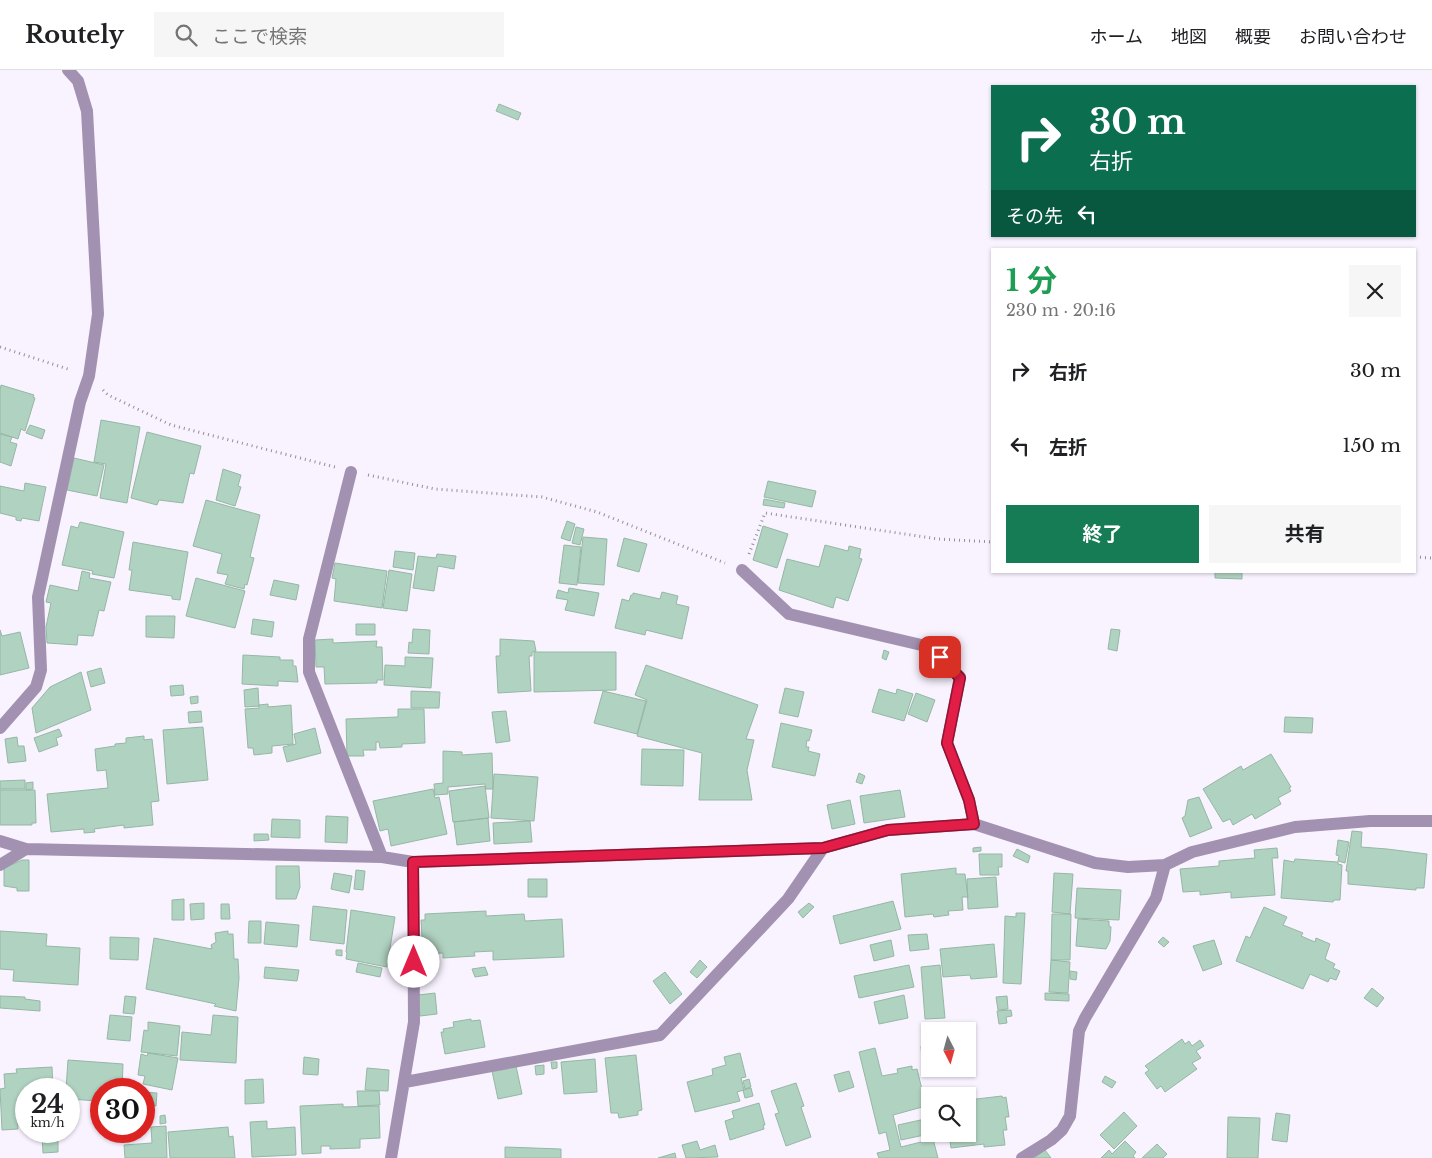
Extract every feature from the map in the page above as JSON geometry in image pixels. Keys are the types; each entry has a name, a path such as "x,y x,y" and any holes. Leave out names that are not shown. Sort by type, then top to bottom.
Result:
{"street":[{"path":"0,728 36,687 41,670 38,597 80,402 89,376 98,314 87,111 78,81 68,70"},
{"path":"351,472 309,639 309,672 382,857"},
{"path":"742,570 789,614 930,647 960,678 947,743 969,800 974,824"},
{"path":"0,841 26,849 382,857 413,862 823,848 888,830 974,824 1095,863 1128,867 1165,865 1192,852 1295,827 1370,821 1432,821"},
{"path":"404,1082 660,1035 788,900 823,848"},
{"path":"0,865 26,849"},
{"path":"389,1158 414,1022 413,862"},
{"path":"1022,1158 1051,1140 1062,1130 1070,1116 1080,1031 1085,1018 1156,898 1165,865"}],"path":[{"path":"0,347 89,376 108,395 171,425 351,472 435,489 542,497 597,512 742,570 765,513 938,539 991,542"},
{"path":"1416,557 1432,558"}],"building":[{"path":"499,104 521,113 518,120 496,111"},
{"path":"1,385 34,395 33,397 35,398 25,431 21,429 18,439 0,433"},
{"path":"101,420 140,427 127,503 100,498 106,464 94,462"},
{"path":"30,425 45,430 42,439 26,433"},
{"path":"147,432 201,446 194,474 190,473 183,503 159,500 157,505 131,498"},
{"path":"0,434 12,437 10,442 17,444 11,466 0,462"},
{"path":"74,458 104,465 97,496 67,490"},
{"path":"223,469 241,475 238,486 241,487 235,506 216,500"},
{"path":"768,481 816,491 812,507 764,497"},
{"path":"25,483 46,487 39,521 22,518 21,521 16,520 16,517 0,513 0,486 24,491"},
{"path":"764,499 785,503 784,508 763,505"},
{"path":"206,500 260,515 250,557 254,558 247,585 245,584 244,589 225,584 228,575 217,573 222,554 193,546"},
{"path":"567,521 575,524 570,541 561,538"},
{"path":"80,522 124,532 114,578 92,574 93,571 62,565 71,526 78,528"},
{"path":"763,526 788,534 777,568 753,560"},
{"path":"576,527 584,529 580,545 572,543"},
{"path":"583,537 607,539 604,585 578,583"},
{"path":"624,538 647,544 639,572 617,566"},
{"path":"133,542 188,552 180,600 172,599 172,596 129,590 132,570 129,570"},
{"path":"564,545 581,547 577,585 559,583"},
{"path":"825,545 848,551 849,546 861,549 859,558 862,559 848,601 836,597 833,608 779,590 787,559 819,567"},
{"path":"395,551 415,553 413,570 393,567"},
{"path":"437,554 456,556 454,569 438,566 434,591 413,588 418,556 436,558"},
{"path":"335,563 387,571 382,608 334,601 336,579 332,578"},
{"path":"389,570 412,574 407,611 383,608"},
{"path":"82,571 90,573 89,578 111,582 104,611 99,610 93,636 78,635 77,645 47,643 46,627 51,603 46,602 50,585 78,591"},
{"path":"1215,573 1242,573 1242,579 1215,578"},
{"path":"196,578 245,591 235,628 186,616"},
{"path":"274,580 299,585 296,600 270,595"},
{"path":"569,588 599,593 594,616 565,610 568,600 556,598 558,590 568,593"},
{"path":"662,592 678,596 676,604 689,607 682,639 646,630 645,635 615,628 622,599 629,601 633,593 660,599"},
{"path":"146,616 175,616 174,638 146,637"},
{"path":"253,619 274,622 272,637 251,634"},
{"path":"356,624 375,624 375,635 356,635"},
{"path":"413,629 430,630 429,654 408,653 409,642 412,643"},
{"path":"1111,629 1120,630 1117,651 1108,649"},
{"path":"0,630 2,636 20,632 29,668 0,675"},
{"path":"333,639 333,643 377,641 376,647 382,647 383,680 377,680 377,683 325,684 324,667 316,667 315,640"},
{"path":"500,639 534,641 536,651 532,652 532,656 529,656 531,691 498,693 496,656 500,656"},
{"path":"884,650 889,652 886,660 882,658"},
{"path":"534,652 616,652 616,690 534,692"},
{"path":"243,655 280,657 280,660 293,660 293,666 296,666 298,682 278,681 278,686 242,684"},
{"path":"405,657 433,658 431,688 384,685 385,665 405,666"},
{"path":"646,665 758,705 746,739 754,740 747,770 752,800 699,800 702,753 637,736 647,700 635,695"},
{"path":"101,668 105,683 91,687 87,672"},
{"path":"81,672 91,710 36,733 32,708 50,687"},
{"path":"183,685 184,695 171,696 170,686"},
{"path":"258,688 259,706 245,707 244,690"},
{"path":"785,688 804,692 798,717 779,713"},
{"path":"879,689 896,694 897,689 913,694 904,721 872,712"},
{"path":"411,691 440,692 439,708 411,708"},
{"path":"603,691 646,701 637,734 594,723"},
{"path":"916,693 935,700 927,722 908,714"},
{"path":"198,696 198,703 191,704 190,697"},
{"path":"268,704 268,707 291,705 293,744 272,746 272,753 254,755 253,748 248,748 245,709 259,708 259,705"},
{"path":"398,709 424,709 425,743 402,744 402,747 380,748 379,742 376,742 376,750 363,750 364,756 347,756 346,719 398,717"},
{"path":"201,711 202,722 189,723 188,712"},
{"path":"506,711 510,741 496,743 492,712"},
{"path":"1285,717 1313,718 1312,733 1284,732"},
{"path":"781,723 812,730 806,747 809,747 808,751 820,754 815,776 772,767"},
{"path":"203,727 208,780 167,784 163,730"},
{"path":"315,728 321,753 287,762 283,747 296,744 294,734"},
{"path":"59,729 62,736 56,738 58,745 39,752 34,738"},
{"path":"144,736 144,740 152,739 159,801 151,802 153,825 124,828 124,825 94,829 95,832 84,833 84,829 51,832 47,794 108,788 106,770 97,771 95,749 126,743 126,738"},
{"path":"17,737 18,746 24,746 26,761 8,763 5,739"},
{"path":"642,749 684,750 683,786 641,785"},
{"path":"443,751 462,752 462,755 492,753 493,789 486,789 485,784 448,787 448,794 435,795 434,784 443,783"},
{"path":"1271,754 1291,787 1289,788 1291,791 1278,798 1281,804 1255,819 1252,814 1233,825 1230,819 1223,822 1203,789 1241,766 1243,770"},
{"path":"859,773 865,776 862,784 856,782"},
{"path":"494,774 538,777 534,821 491,818"},
{"path":"25,780 25,789 0,789 0,781"},
{"path":"33,782 33,789 26,790 26,783"},
{"path":"485,786 489,818 453,822 449,791"},
{"path":"433,789 435,798 439,797 447,834 391,846 388,829 380,831 373,801"},
{"path":"0,790 35,790 36,823 32,823 32,825 0,825"},
{"path":"900,790 905,817 864,823 860,796"},
{"path":"1199,797 1212,828 1190,837 1182,818 1185,816 1188,800"},
{"path":"850,800 855,824 832,829 827,805"},
{"path":"326,816 348,817 347,843 325,842"},
{"path":"488,818 490,841 457,845 454,822"},
{"path":"272,819 300,820 300,838 271,837"},
{"path":"530,821 532,842 494,844 493,823"},
{"path":"1352,831 1362,832 1361,847 1427,854 1424,888 1416,888 1416,890 1348,884 1348,871 1346,871"},
{"path":"254,834 268,834 269,840 254,841"},
{"path":"1338,840 1349,842 1345,863 1338,861 1339,856 1336,855"},
{"path":"981,847 981,851 973,852 973,848"},
{"path":"1277,848 1278,858 1272,858 1275,895 1231,898 1231,892 1200,895 1200,891 1183,892 1180,869 1219,866 1219,861 1255,858 1254,850"},
{"path":"1017,849 1030,856 1028,863 1013,856"},
{"path":"979,854 1002,854 1002,867 998,867 999,875 980,875"},
{"path":"1295,859 1338,862 1338,864 1342,865 1340,900 1334,900 1333,902 1281,898 1284,860 1294,862"},
{"path":"22,860 29,860 29,891 17,891 17,888 4,886 4,868"},
{"path":"276,866 299,866 300,887 296,899 276,899"},
{"path":"956,868 956,874 965,874 968,897 962,897 963,910 948,911 949,915 934,917 933,914 905,917 901,874"},
{"path":"356,870 365,871 363,890 354,889"},
{"path":"334,873 352,876 349,893 331,889"},
{"path":"1054,873 1073,874 1070,914 1052,912"},
{"path":"996,877 998,907 968,909 967,879"},
{"path":"528,879 547,879 547,897 528,897"},
{"path":"1077,888 1121,890 1119,920 1075,918"},
{"path":"184,899 184,920 172,920 172,900"},
{"path":"893,901 901,929 840,944 833,916"},
{"path":"204,903 204,919 191,920 190,904"},
{"path":"809,903 814,907 803,918 798,912"},
{"path":"221,904 229,904 230,919 221,919"},
{"path":"313,906 347,910 344,944 310,940"},
{"path":"1264,907 1287,917 1283,925 1303,933 1301,936 1315,942 1316,938 1330,944 1325,959 1335,964 1333,968 1340,971 1336,980 1330,978 1328,982 1310,974 1303,989 1236,961 1246,936 1250,938"},
{"path":"351,910 395,917 387,967 346,959"},
{"path":"486,911 486,916 524,914 525,921 562,919 564,957 493,960 493,951 474,952 475,956 443,958 443,953 423,954 421,920 425,920 425,914"},
{"path":"1016,913 1025,913 1021,984 1003,983 1005,916 1016,917"},
{"path":"1052,914 1071,914 1070,960 1051,960"},
{"path":"1078,919 1109,921 1109,926 1111,927 1110,941 1106,949 1076,946"},
{"path":"249,921 261,921 261,943 248,943"},
{"path":"266,922 299,925 297,947 264,944"},
{"path":"0,931 47,934 46,946 80,948 78,985 13,981 14,970 0,969"},
{"path":"228,931 228,934 233,934 234,959 238,959 239,978 236,1011 214,1006 216,1004 146,989 154,938 212,949 211,945 216,942 215,933"},
{"path":"927,934 929,949 910,951 908,935"},
{"path":"110,937 139,938 138,960 110,959"},
{"path":"1163,937 1169,942 1164,947 1158,942"},
{"path":"891,940 894,956 874,961 870,945"},
{"path":"1214,940 1222,964 1203,971 1193,946"},
{"path":"994,944 997,977 971,979 970,975 943,977 940,949"},
{"path":"336,950 342,950 342,956 336,955"},
{"path":"700,960 707,967 697,978 690,972"},
{"path":"1051,960 1070,962 1068,993 1049,992"},
{"path":"358,963 382,968 380,977 356,972"},
{"path":"909,965 914,987 859,998 854,976"},
{"path":"940,965 945,1018 925,1019 921,967"},
{"path":"265,967 299,970 297,981 264,978"},
{"path":"485,967 488,975 475,977 472,969"},
{"path":"1070,971 1077,972 1076,980 1070,979"},
{"path":"665,972 682,994 670,1004 653,981"},
{"path":"1372,988 1384,998 1377,1007 1364,998"},
{"path":"435,993 437,1014 420,1016 418,995"},
{"path":"1045,993 1069,994 1069,1001 1045,1000"},
{"path":"904,995 908,1018 879,1024 874,1002"},
{"path":"0,996 25,997 25,999 40,1001 40,1011 0,1008"},
{"path":"125,996 136,997 134,1014 123,1013"},
{"path":"1007,996 1008,1009 998,1010 996,997"},
{"path":"1011,1010 1012,1016 1006,1017 1007,1023 999,1024 997,1011"},
{"path":"110,1015 132,1017 130,1041 107,1039"},
{"path":"213,1015 238,1017 236,1063 180,1060 182,1032 211,1035"},
{"path":"471,1019 471,1021 480,1020 485,1047 445,1054 441,1032 444,1032 443,1029 454,1027 453,1022"},
{"path":"148,1022 180,1026 177,1056 141,1052 144,1030 148,1031"},
{"path":"1182,1039 1185,1044 1189,1041 1192,1046 1200,1040 1204,1046 1196,1051 1201,1058 1192,1063 1197,1069 1165,1092 1161,1086 1157,1089 1145,1073 1149,1070 1145,1066"},
{"path":"875,1048 882,1076 898,1073 897,1069 912,1066 912,1070 917,1069 921,1087 921,1107 893,1115 901,1147 921,1142 934,1142 938,1158 879,1158 877,1153 890,1150 886,1132 879,1134 859,1052"},
{"path":"148,1053 178,1058 172,1090 155,1086 155,1078 144,1078 145,1076 138,1075 141,1054 147,1056"},
{"path":"740,1053 746,1077 741,1078 744,1090 737,1092 740,1101 695,1112 687,1082 713,1075 712,1069 726,1065 724,1057"},
{"path":"636,1055 642,1110 638,1111 638,1115 619,1118 618,1113 611,1113 605,1058"},
{"path":"304,1057 319,1059 318,1075 303,1074"},
{"path":"595,1059 597,1092 564,1094 561,1062"},
{"path":"68,1060 123,1064 122,1078 90,1078 90,1100 80,1100 80,1078 67,1078"},
{"path":"551,1062 557,1062 557,1068 552,1069"},
{"path":"544,1065 544,1074 536,1075 535,1066"},
{"path":"516,1066 522,1094 498,1099 492,1071"},
{"path":"52,1067 52,1078 15,1078 15,1129 2,1130 0,1089 5,1088 4,1074 17,1073 16,1069"},
{"path":"367,1068 389,1070 388,1091 365,1090"},
{"path":"849,1071 854,1087 839,1092 834,1075"},
{"path":"1105,1076 1116,1082 1112,1088 1102,1082"},
{"path":"263,1079 264,1103 245,1104 245,1080"},
{"path":"749,1079 751,1087 745,1089 743,1081"},
{"path":"796,1083 804,1106 801,1107 811,1137 786,1146 775,1114 779,1113 771,1091"},
{"path":"751,1088 753,1096 745,1098 743,1090"},
{"path":"357,1091 379,1091 380,1105 358,1106"},
{"path":"155,1093 157,1093 155,1106"},
{"path":"1006,1097 1009,1117 1005,1117 1007,1130 1003,1130 1005,1145 984,1147 984,1144 951,1148 950,1142 976,1142 976,1099"},
{"path":"759,1103 765,1125 763,1125 764,1129 730,1140 725,1121 734,1118 732,1111"},
{"path":"343,1104 343,1107 379,1106 380,1138 360,1139 360,1148 330,1149 330,1146 321,1146 321,1153 302,1154 300,1106"},
{"path":"1124,1112 1137,1126 1114,1149 1100,1135"},
{"path":"1276,1113 1290,1115 1287,1142 1272,1140"},
{"path":"165,1115 166,1123 160,1124 160,1116"},
{"path":"1228,1117 1260,1118 1258,1158 1227,1158"},
{"path":"921,1120 921,1136 901,1140 898,1125"},
{"path":"267,1121 267,1129 295,1127 296,1155 252,1157 250,1122"},
{"path":"166,1126 167,1158 125,1158 124,1145 155,1143 155,1127"},
{"path":"228,1127 229,1137 233,1136 235,1158 170,1158 168,1132"},
{"path":"697,1141 700,1150 715,1145 718,1157 686,1158 682,1145"},
{"path":"1125,1141 1136,1152 1133,1156 1135,1158 1101,1158 1109,1150 1112,1154"},
{"path":"42,1143 58,1143 58,1152 43,1153"},
{"path":"1157,1144 1167,1154 1163,1158 1142,1158"},
{"path":"505,1147 561,1149 561,1158 505,1158"},
{"path":"1045,1150 1051,1158 1034,1158"},
{"path":"675,1153 676,1158 658,1158"}],"route":[{"path":"414,962 413,862 823,848 888,830 974,824 969,800 947,743 960,678 940,657"}]}
